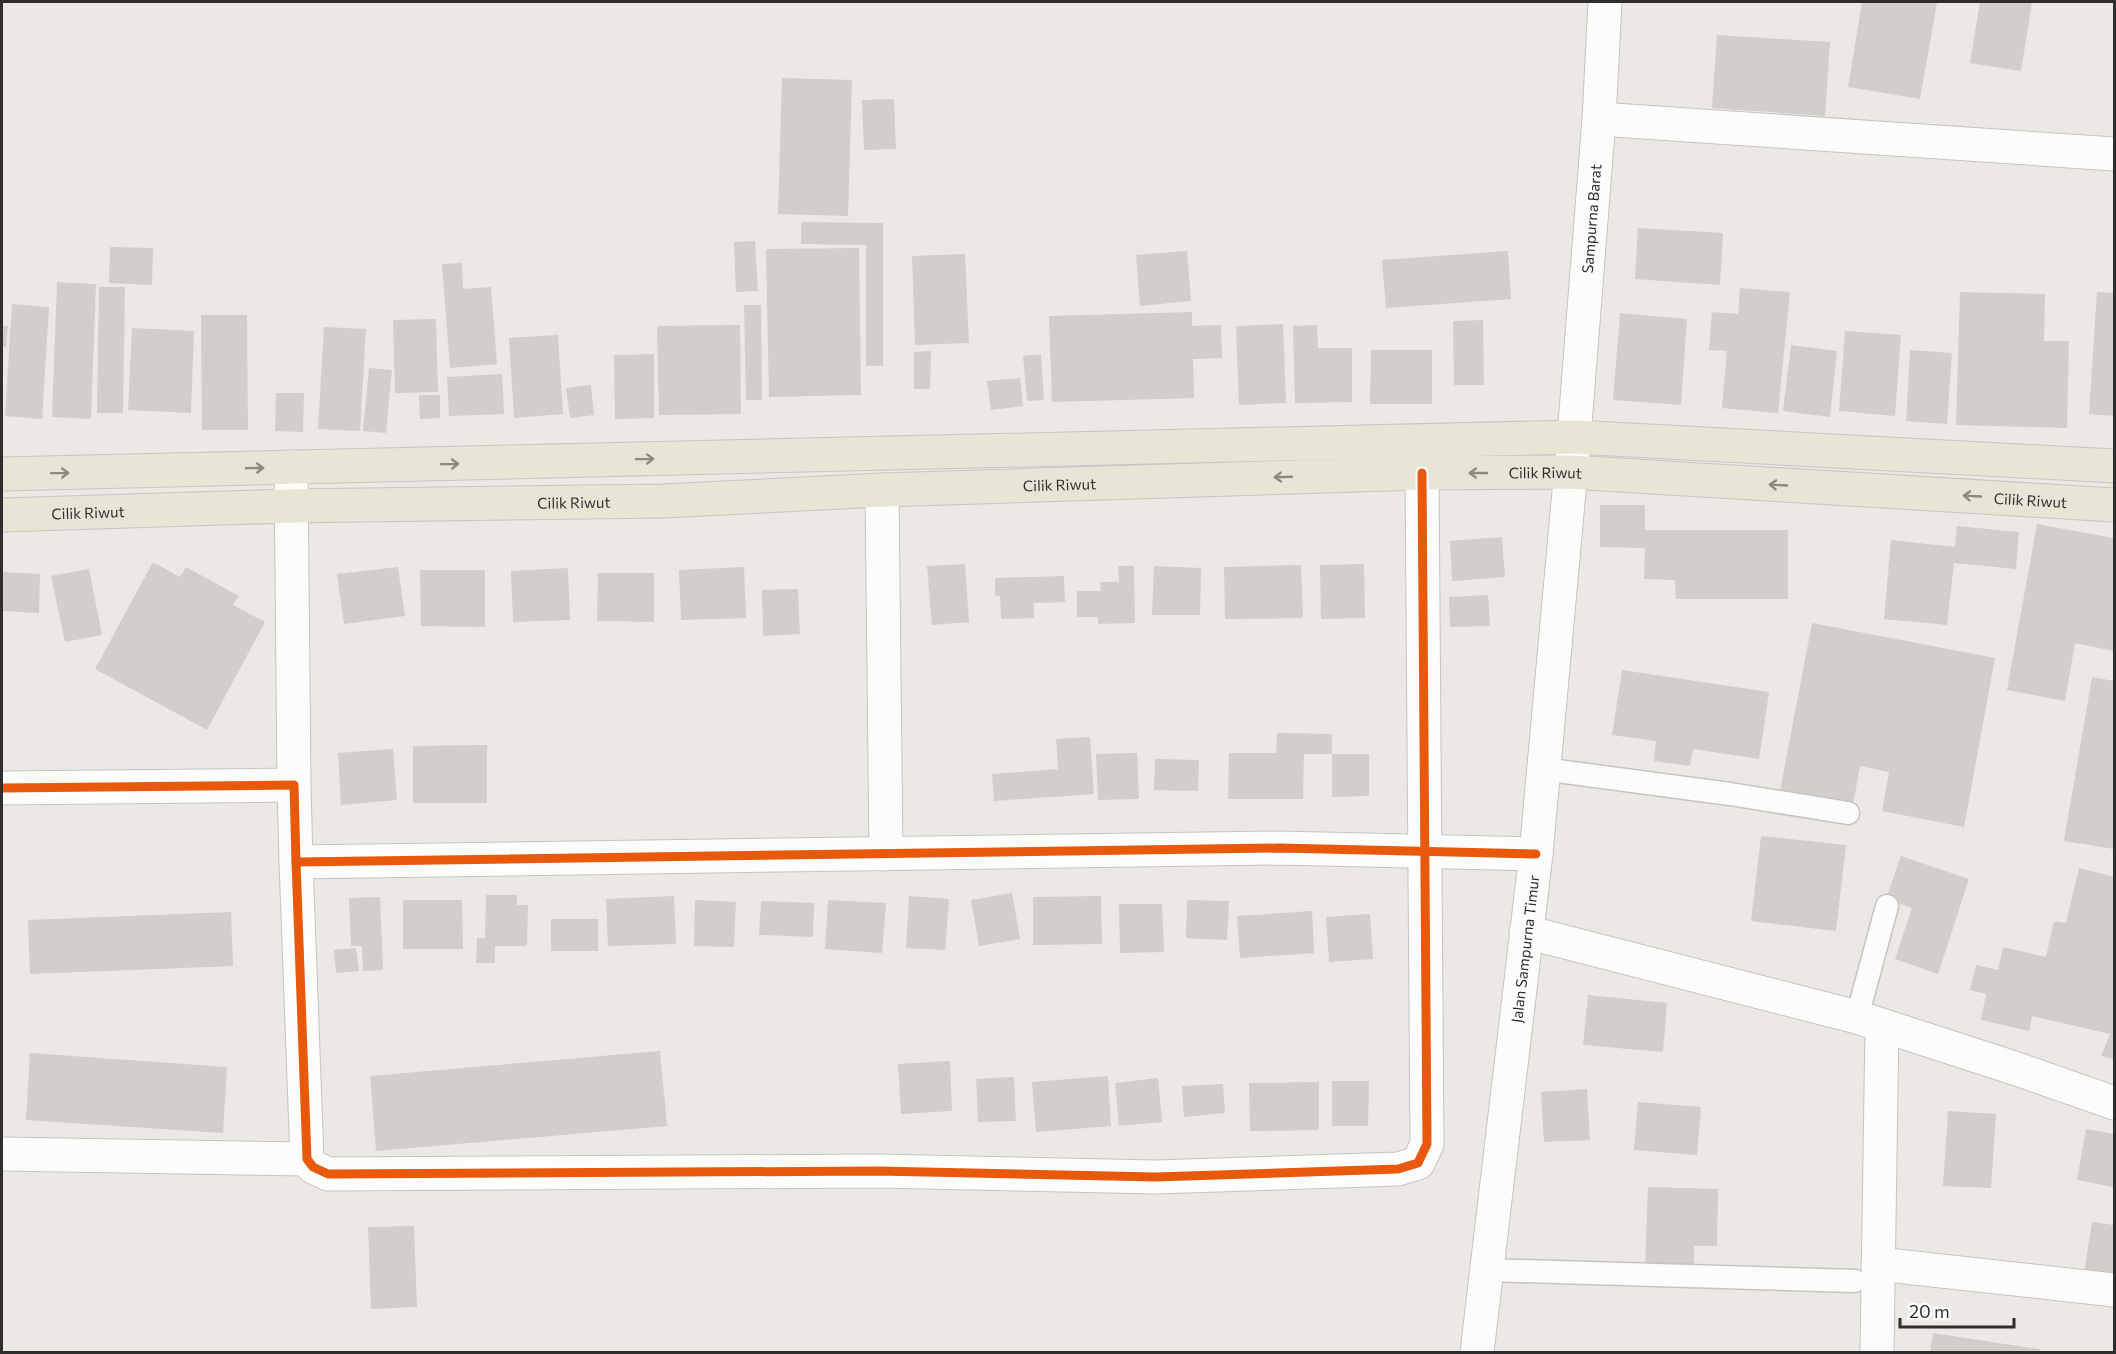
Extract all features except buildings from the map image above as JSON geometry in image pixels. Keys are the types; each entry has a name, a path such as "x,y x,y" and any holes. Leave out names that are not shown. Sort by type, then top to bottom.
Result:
{"main road":[{"path":"2,474 1574,437 2115,466"},
{"path":"1038,450 1039,485"},
{"name":"Cilik Riwut","path":"2,515 290,506 664,501 882,490 1422,473 1569,472 2115,505"}],"street":[{"name":"Sampurna Barat","path":"1569,472 1574,437 1599,119 1605,2"},
{"path":"1599,119 2115,154"},
{"path":"291,467 294,785 307,1159 313,1167 328,1174 878,1171 1156,1177 1398,1169 1418,1163 1427,1144 1422,473"},
{"name":"Jalan Sampurna Timur","path":"1477,1353 1536,854 1569,472"},
{"path":"882,490 886,854"},
{"path":"2,788 294,785"},
{"path":"296,862 1280,848 1536,854"},
{"path":"1526,932 1870,1021 2115,1103"},
{"path":"1870,1021 1867,1272 1876,1353"},
{"path":"2,1154 307,1159"},
{"path":"1867,1272 2115,1290"}],"lane":[{"path":"1543,769 1730,794 1848,813"},
{"path":"1870,1021 1887,906"},
{"path":"1487,1270 1867,1272"}],"cycle path":[{"path":"296,862 307,1159 313,1167 328,1174 878,1171 1156,1177 1398,1169 1418,1163 1427,1144 1422,473"},
{"path":"2,788 294,785 296,862 1280,848 1536,854"}]}
